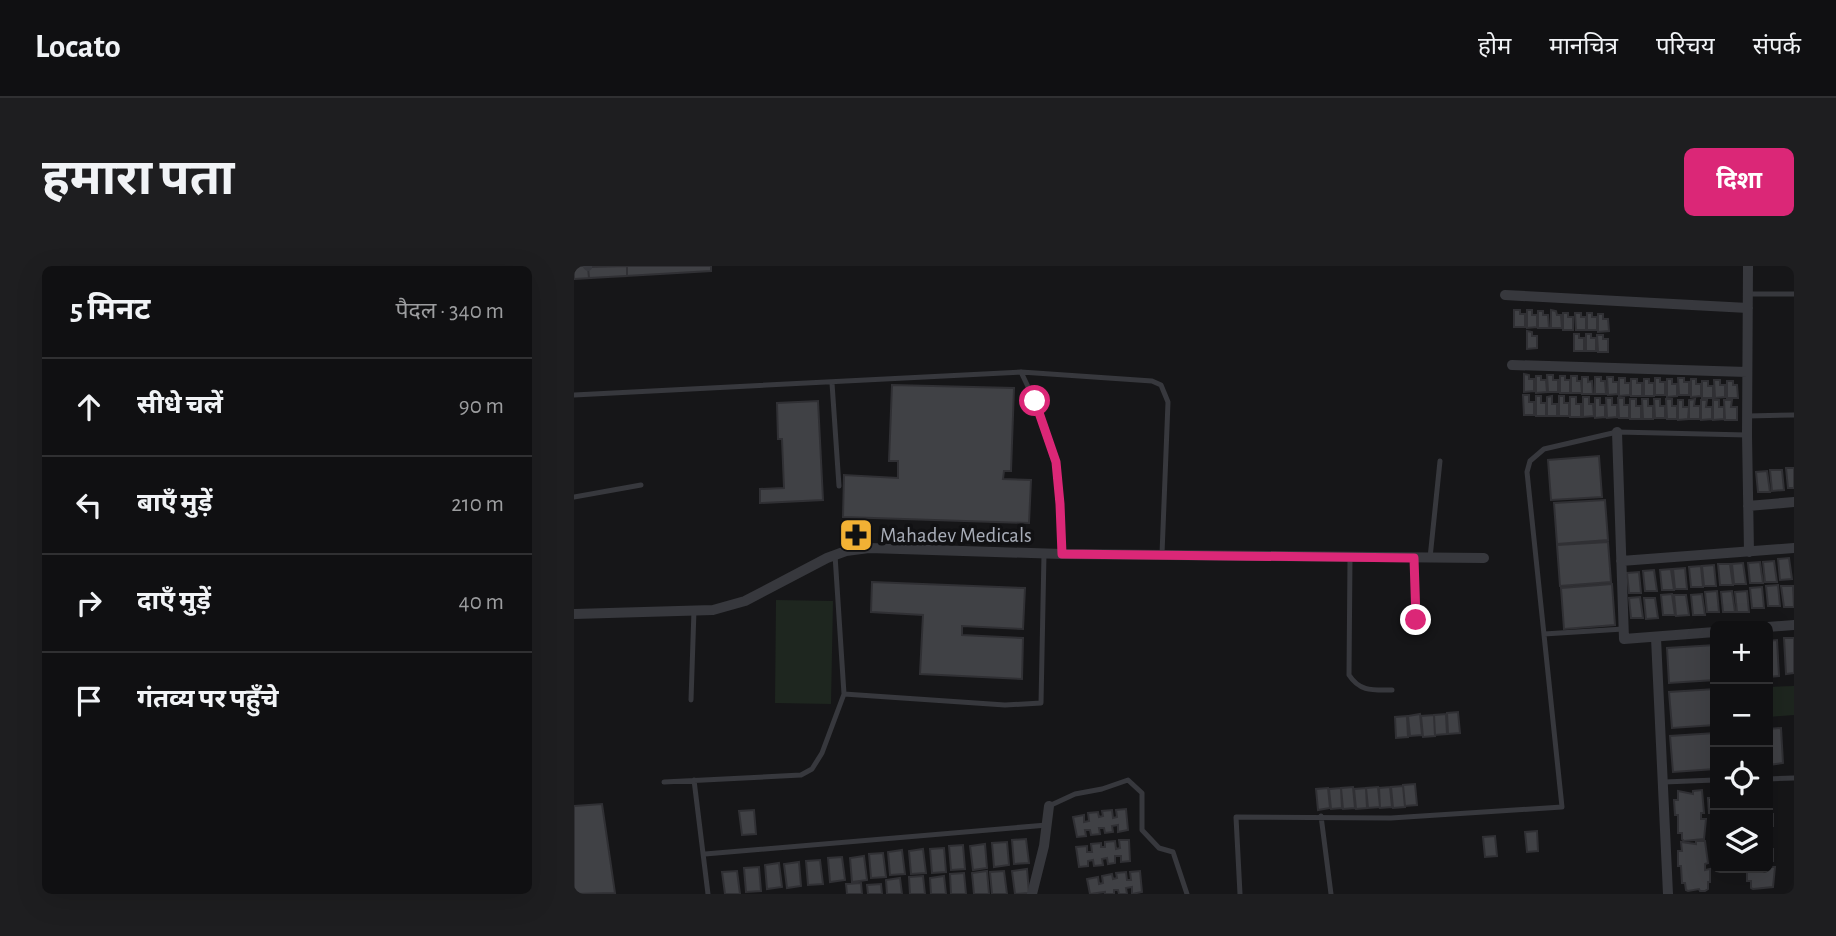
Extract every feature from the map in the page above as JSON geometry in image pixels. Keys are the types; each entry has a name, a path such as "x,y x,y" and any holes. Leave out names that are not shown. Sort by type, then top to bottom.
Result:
{"street":[{"path":"1748,266 1749,552"},
{"path":"1505,295 1748,308"},
{"path":"1512,365 1747,372"},
{"path":"1617,432 1625,639 1710,633"},
{"path":"1748,506 1794,502"},
{"path":"574,614 713,610 745,601 835,555 869,548 1161,556 1484,558"},
{"path":"1621,561 1794,548"},
{"path":"1773,627 1794,625"},
{"path":"1656,638 1668,894"},
{"path":"1032,894 1048,825 1049,806"}],"lane":[{"path":"1748,294 1794,294"},
{"path":"1021,372 1035,401 1056,462 1062,554"},
{"path":"574,395 1021,372 1152,381 1161,385 1168,402 1161,556"},
{"path":"832,383 839,486"},
{"path":"1747,416 1794,415"},
{"path":"1240,894 1236,817 1391,818 1562,807 1527,472 1530,461 1544,449 1617,432 1747,435"},
{"path":"1430,558 1440,461"},
{"path":"574,497 642,485"},
{"path":"844,694 1005,705 1041,703 1044,554"},
{"path":"664,782 801,775 813,769 844,694 835,555"},
{"path":"1350,558 1349,676 1355,685 1370,690 1392,690"},
{"path":"1414,558 1416,620"},
{"path":"691,700 694,610"},
{"path":"1544,634 1623,628"},
{"path":"1773,779 1794,778"},
{"path":"694,780 708,894"},
{"path":"1049,806 1075,794 1128,780 1142,793 1142,830 1159,848 1173,852 1187,894"},
{"path":"1664,782 1710,780"},
{"path":"1321,816 1331,894"},
{"path":"705,854 1048,825"}],"shaded area":[{"path":"776,600 833,601 831,704 775,703"},
{"path":"1794,686 1794,715 1773,717 1773,687"}],"building":[{"path":"574,266 711,266 711,271 574,279"},
{"path":"627,266 627,276 589,278 588,267"},
{"path":"1514,310 1525,314 1525,327 1514,327"},
{"path":"1527,310 1532,310 1532,315 1537,315 1537,327 1527,328"},
{"path":"1551,310 1561,315 1562,328 1551,328"},
{"path":"1538,311 1548,315 1549,328 1538,328"},
{"path":"1563,313 1573,317 1573,330 1563,330"},
{"path":"1575,313 1586,317 1586,330 1576,330"},
{"path":"1587,313 1597,317 1597,330 1587,330"},
{"path":"1598,314 1603,314 1603,319 1608,319 1609,331 1598,332"},
{"path":"1527,331 1532,332 1532,336 1537,336 1537,348 1527,349"},
{"path":"1574,334 1584,338 1584,351 1574,351"},
{"path":"1586,334 1596,338 1596,351 1586,351"},
{"path":"1597,335 1608,339 1608,352 1598,352"},
{"path":"1524,374 1529,375 1529,379 1534,379 1534,391 1524,392"},
{"path":"1547,375 1553,375 1553,380 1558,380 1558,392 1548,392"},
{"path":"1536,376 1546,380 1547,392 1536,393"},
{"path":"1560,376 1570,380 1570,393 1560,393"},
{"path":"1571,376 1577,376 1577,381 1581,381 1582,393 1571,393"},
{"path":"1582,377 1588,377 1588,382 1592,381 1593,394 1582,394"},
{"path":"1595,377 1601,377 1601,381 1605,381 1606,394 1595,394"},
{"path":"1607,377 1613,377 1613,382 1618,382 1618,394 1608,395"},
{"path":"1619,378 1625,378 1625,383 1630,383 1630,395 1619,396"},
{"path":"1655,378 1665,382 1665,395 1655,395"},
{"path":"1678,378 1689,382 1689,395 1679,395"},
{"path":"1631,379 1642,383 1642,396 1631,396"},
{"path":"1644,379 1654,383 1654,396 1644,396"},
{"path":"1667,379 1672,379 1672,384 1677,384 1677,396 1667,397"},
{"path":"1691,379 1696,379 1696,384 1701,384 1701,396 1691,397"},
{"path":"1714,380 1720,380 1720,385 1725,385 1725,397 1715,398"},
{"path":"1702,381 1708,381 1708,386 1713,386 1713,398 1702,398"},
{"path":"1727,381 1733,381 1733,385 1737,385 1738,398 1727,398"},
{"path":"892,385 1014,388 1011,471 1004,471 1003,479 1031,480 1029,523 843,517 844,475 898,478 898,461 889,461"},
{"path":"1523,395 1529,395 1529,402 1534,402 1534,415 1524,415"},
{"path":"1536,396 1541,396 1541,403 1546,403 1546,416 1536,416"},
{"path":"1552,396 1552,404 1557,404 1557,416 1547,416 1547,397"},
{"path":"1559,396 1564,396 1564,403 1569,403 1569,416 1559,416"},
{"path":"1570,397 1576,397 1576,404 1581,404 1581,417 1570,417"},
{"path":"1583,397 1589,397 1594,416 1583,417"},
{"path":"1595,398 1600,398 1600,405 1605,405 1605,417 1595,418"},
{"path":"1606,398 1612,398 1612,405 1617,405 1617,417 1607,418"},
{"path":"1618,398 1624,398 1624,405 1629,405 1629,418 1619,418"},
{"path":"1630,399 1636,399 1636,406 1641,406 1641,419 1630,419"},
{"path":"1642,399 1648,399 1648,406 1653,406 1653,419 1643,419"},
{"path":"1654,399 1660,399 1660,406 1665,406 1665,418 1655,418"},
{"path":"1666,399 1672,399 1672,406 1677,406 1677,419 1667,419"},
{"path":"1695,399 1694,406 1700,406 1700,419 1689,419 1689,400"},
{"path":"1678,400 1683,400 1683,407 1689,407 1688,419 1678,420"},
{"path":"1701,400 1707,400 1706,407 1712,407 1712,419 1701,420"},
{"path":"1713,400 1719,400 1719,407 1724,407 1724,419 1713,420"},
{"path":"1724,400 1732,400 1731,407 1737,407 1737,420 1725,420"},
{"path":"818,401 823,500 760,503 760,489 784,488 777,403"},
{"path":"1599,456 1602,497 1551,500 1548,460"},
{"path":"1786,468 1794,468 1794,488 1788,488"},
{"path":"1770,470 1782,470 1784,490 1772,491"},
{"path":"1767,471 1770,492 1758,492 1756,472"},
{"path":"1605,500 1608,540 1557,544 1554,503"},
{"path":"1608,542 1611,582 1560,586 1557,545"},
{"path":"1789,558 1792,579 1780,580 1778,559"},
{"path":"1774,561 1777,582 1765,582 1763,562"},
{"path":"1760,562 1763,583 1750,583 1748,563"},
{"path":"1743,563 1746,584 1734,584 1732,564"},
{"path":"1718,564 1730,564 1733,585 1720,585"},
{"path":"1714,565 1716,586 1704,586 1702,566"},
{"path":"1701,566 1703,587 1691,587 1689,567"},
{"path":"1685,568 1687,589 1675,589 1673,569"},
{"path":"1671,569 1674,590 1662,590 1660,570"},
{"path":"1654,570 1657,591 1645,591 1643,571"},
{"path":"1639,572 1641,593 1629,593 1627,573"},
{"path":"872,582 1025,588 1023,629 962,626 962,635 1023,638 1022,679 920,674 923,615 871,612"},
{"path":"1612,584 1615,625 1564,629 1561,588"},
{"path":"1778,585 1780,606 1768,606 1766,586"},
{"path":"1781,586 1793,586 1794,607 1784,607"},
{"path":"1762,587 1764,608 1752,608 1750,588"},
{"path":"1717,591 1719,612 1707,612 1705,592"},
{"path":"1732,591 1735,612 1723,612 1721,592"},
{"path":"1747,591 1749,612 1737,612 1735,592"},
{"path":"1672,594 1675,615 1663,615 1661,595"},
{"path":"1702,594 1705,615 1693,615 1691,595"},
{"path":"1674,595 1686,595 1689,615 1676,616"},
{"path":"1640,597 1643,618 1631,618 1629,598"},
{"path":"1644,598 1655,598 1658,618 1646,619"},
{"path":"1784,638 1794,638 1794,673 1786,674"},
{"path":"1773,640 1777,640 1779,676 1773,677"},
{"path":"1710,645 1710,680 1669,683 1667,648"},
{"path":"1710,689 1710,725 1672,728 1669,692"},
{"path":"1458,712 1460,733 1448,734 1447,713"},
{"path":"1420,714 1422,735 1410,736 1408,716"},
{"path":"1446,714 1447,734 1435,735 1434,715"},
{"path":"1434,715 1435,736 1423,737 1421,716"},
{"path":"1407,716 1408,737 1396,738 1395,717"},
{"path":"1781,728 1783,763 1773,764 1773,729"},
{"path":"1710,733 1710,769 1673,772 1670,736"},
{"path":"1415,784 1417,805 1405,806 1403,785"},
{"path":"1403,786 1405,807 1393,808 1391,787"},
{"path":"1353,787 1355,808 1343,809 1341,788"},
{"path":"1378,787 1380,807 1368,808 1366,788"},
{"path":"1390,787 1392,807 1380,808 1379,788"},
{"path":"1328,788 1330,808 1318,810 1316,789"},
{"path":"1341,788 1342,808 1331,809 1329,789"},
{"path":"1366,788 1367,808 1356,809 1354,789"},
{"path":"1702,790 1704,813 1701,813 1701,819 1706,819 1704,839 1684,841 1682,833 1678,833 1678,815 1675,815 1674,800 1678,800 1678,791 1693,794 1693,791"},
{"path":"602,804 615,893 574,894 574,806"},
{"path":"1126,809 1128,830 1118,832 1118,825 1112,826 1113,832 1105,833 1104,828 1099,828 1100,834 1091,835 1090,830 1085,830 1086,836 1077,837 1073,817 1084,815 1084,822 1089,821 1088,813 1098,812 1099,817 1103,816 1102,811 1112,810 1113,818 1117,817 1116,810"},
{"path":"754,810 756,834 742,835 739,811"},
{"path":"1537,831 1538,851 1527,852 1525,832"},
{"path":"1495,836 1497,856 1485,857 1483,837"},
{"path":"1026,839 1029,863 1014,864 1012,840"},
{"path":"1119,840 1129,840 1130,861 1121,862 1121,856 1115,856 1115,863 1108,864 1107,858 1102,859 1103,865 1094,866 1093,860 1088,861 1088,866 1079,867 1076,847 1087,846 1087,852 1092,852 1091,844 1101,843 1101,847 1105,847 1105,842 1115,841 1116,849 1120,848"},
{"path":"1696,841 1705,841 1708,863 1705,864 1705,870 1710,869 1710,882 1705,891 1686,890 1685,883 1682,883 1681,866 1678,866 1678,851 1682,851 1681,842 1696,844"},
{"path":"1007,842 1009,865 994,867 992,843"},
{"path":"985,844 987,868 973,870 970,846"},
{"path":"963,845 965,869 951,870 949,846"},
{"path":"944,848 946,872 932,873 930,849"},
{"path":"923,849 926,873 911,874 909,851"},
{"path":"902,850 905,874 890,875 888,852"},
{"path":"883,853 886,877 871,878 869,854"},
{"path":"864,856 867,880 852,882 850,858"},
{"path":"842,857 845,880 830,882 828,858"},
{"path":"820,860 823,884 808,885 806,861"},
{"path":"799,862 801,886 787,888 784,864"},
{"path":"779,863 782,887 767,889 765,865"},
{"path":"759,867 761,891 746,892 744,868"},
{"path":"1775,867 1773,887 1753,889 1751,881 1747,881 1747,873 1773,873"},
{"path":"1027,869 1029,893 1015,894 1012,871"},
{"path":"737,871 740,894 725,894 722,872"},
{"path":"987,871 989,894 974,894 972,873"},
{"path":"1004,871 1007,894 992,894 990,872"},
{"path":"1140,871 1142,892 1132,894 1132,887 1126,888 1127,894 1119,894 1118,890 1114,890 1114,894 1090,894 1087,879 1098,877 1099,884 1103,883 1102,876 1112,874 1113,879 1117,878 1116,873 1126,872 1127,880 1131,880 1130,872"},
{"path":"964,873 966,894 951,894 950,874"},
{"path":"923,876 925,894 910,894 909,877"},
{"path":"944,876 946,894 931,894 930,878"},
{"path":"900,878 902,894 887,894 886,880"},
{"path":"861,883 862,894 847,894 846,884"},
{"path":"881,884 882,894 868,894 867,885"}],"place":[{"name":"Mahadev Medicals","path":"856,535"}],"route":[{"path":"1035,401 1056,462 1062,554 1414,558 1416,620"}]}
